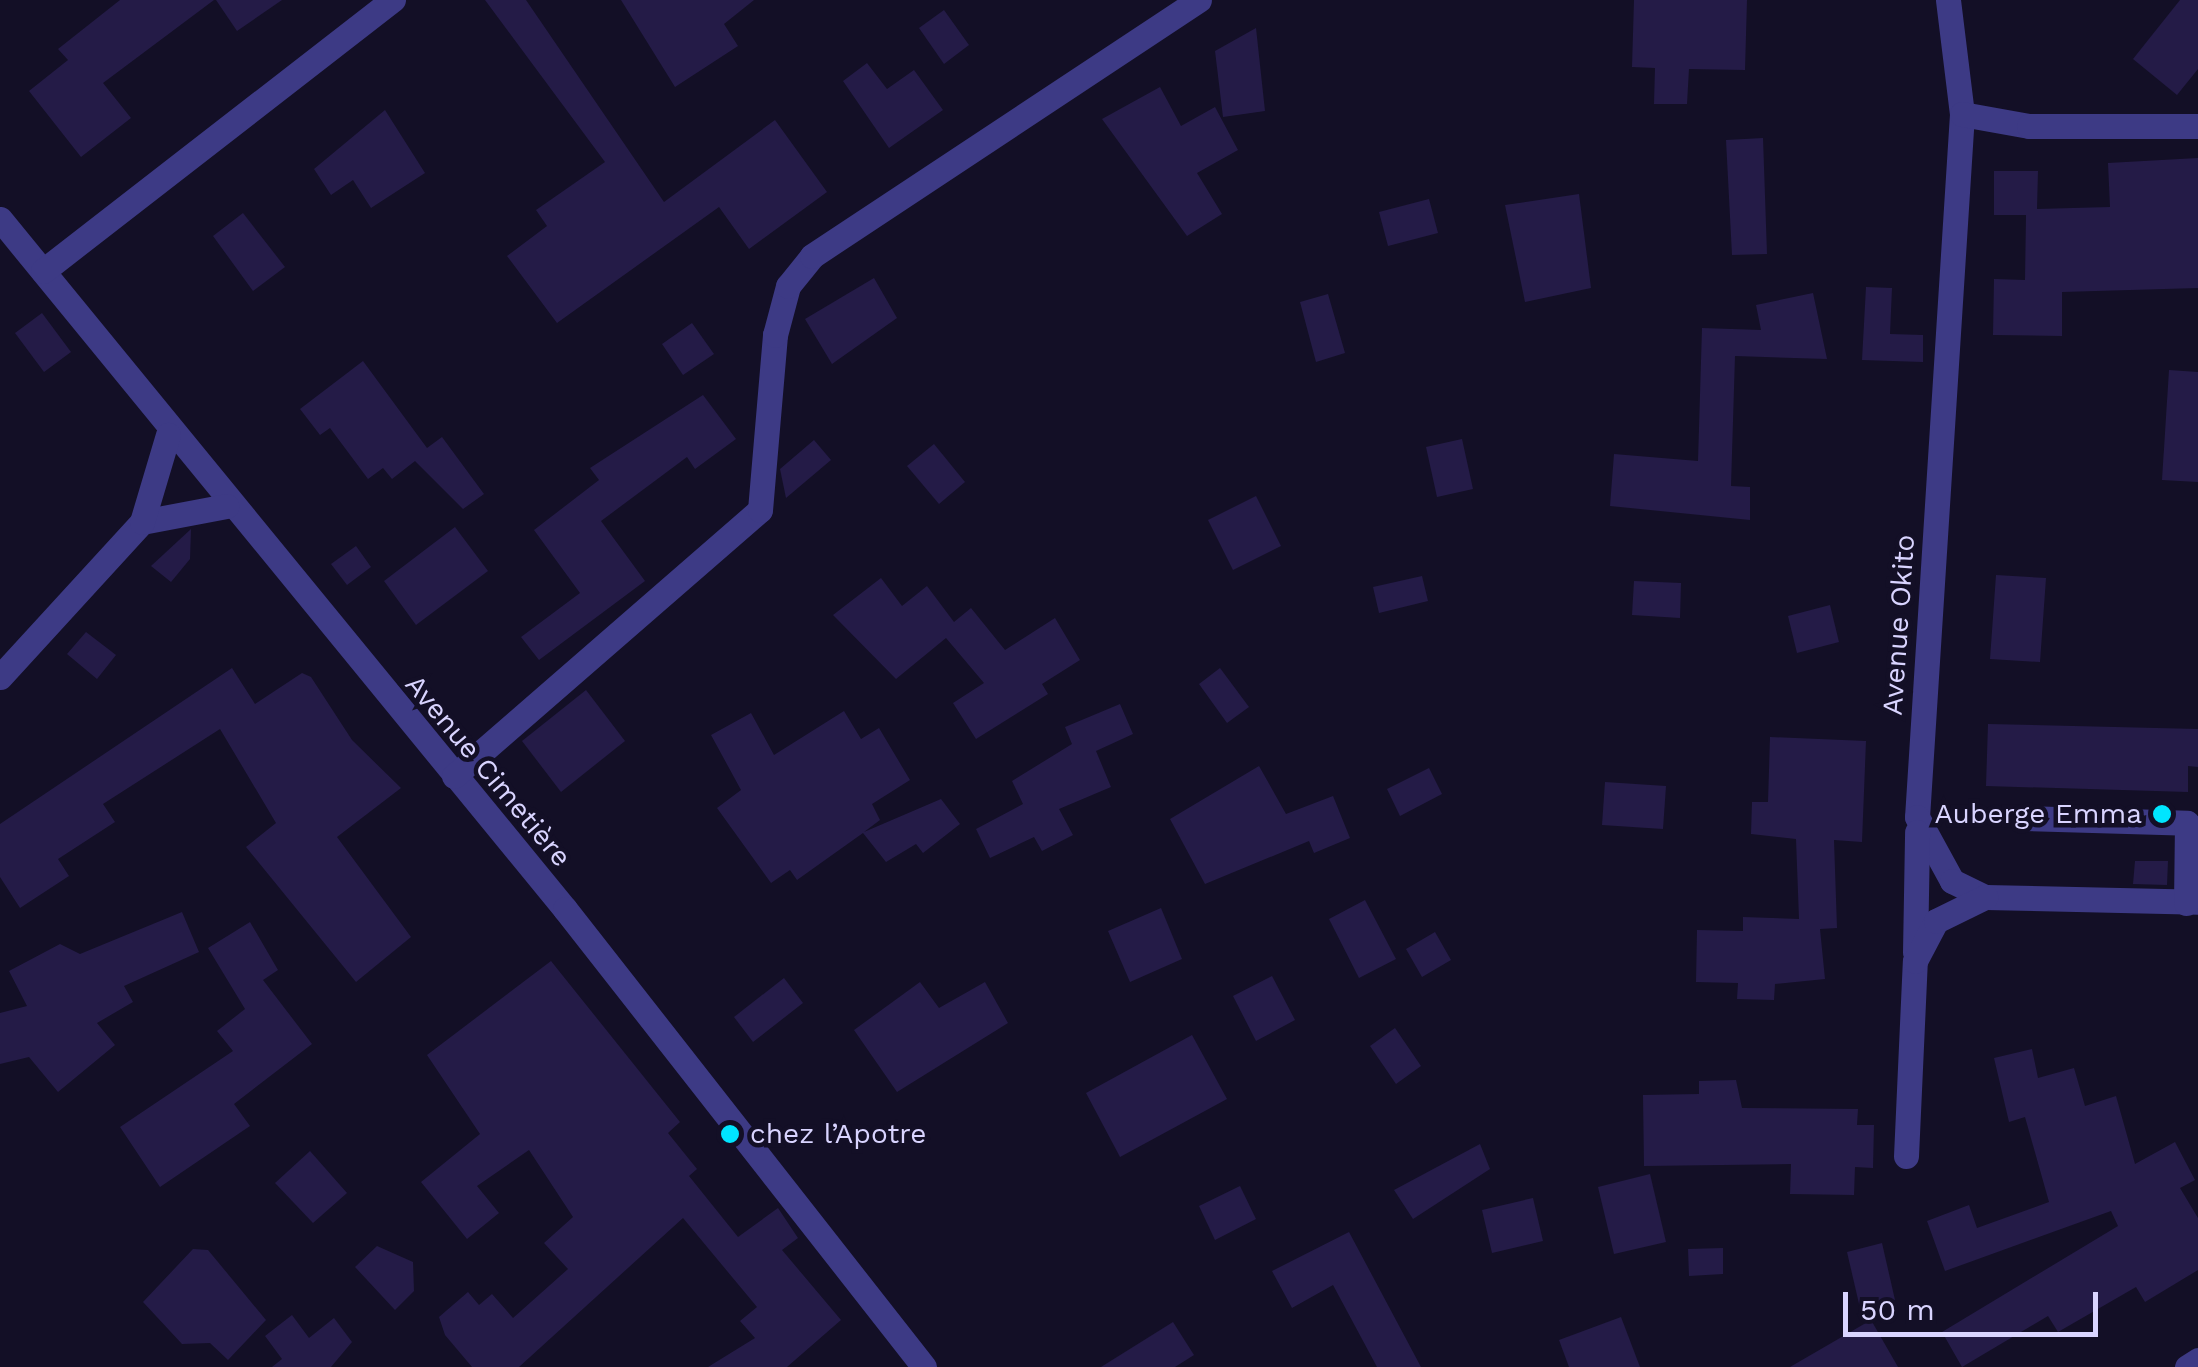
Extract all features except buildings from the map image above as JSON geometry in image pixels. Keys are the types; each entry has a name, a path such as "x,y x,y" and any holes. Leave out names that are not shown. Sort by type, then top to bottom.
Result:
{"street":[{"path":"44,271 393,0"},
{"path":"454,776 760,510 775,335 788,286 812,256 1199,0"},
{"name":"Avenue Okito","path":"1906,1156 1917,817 1962,114 1948,0"},
{"path":"1962,114 2029,126 2198,126"},
{"name":"Avenue Cimetière","path":"0,219 168,435 454,776 924,1367"},
{"path":"0,677 142,522 168,435"},
{"path":"142,522 227,506"},
{"path":"1917,817 1952,881 1985,898 2192,902 2187,823 2024,818"},
{"path":"1915,962 1936,921 1985,898"},
{"path":"2187,1367 2198,1360"}],"place":[{"name":"Auberge Emma","path":"2162,814"},
{"name":"chez l’Apotre","path":"730,1134"}]}
